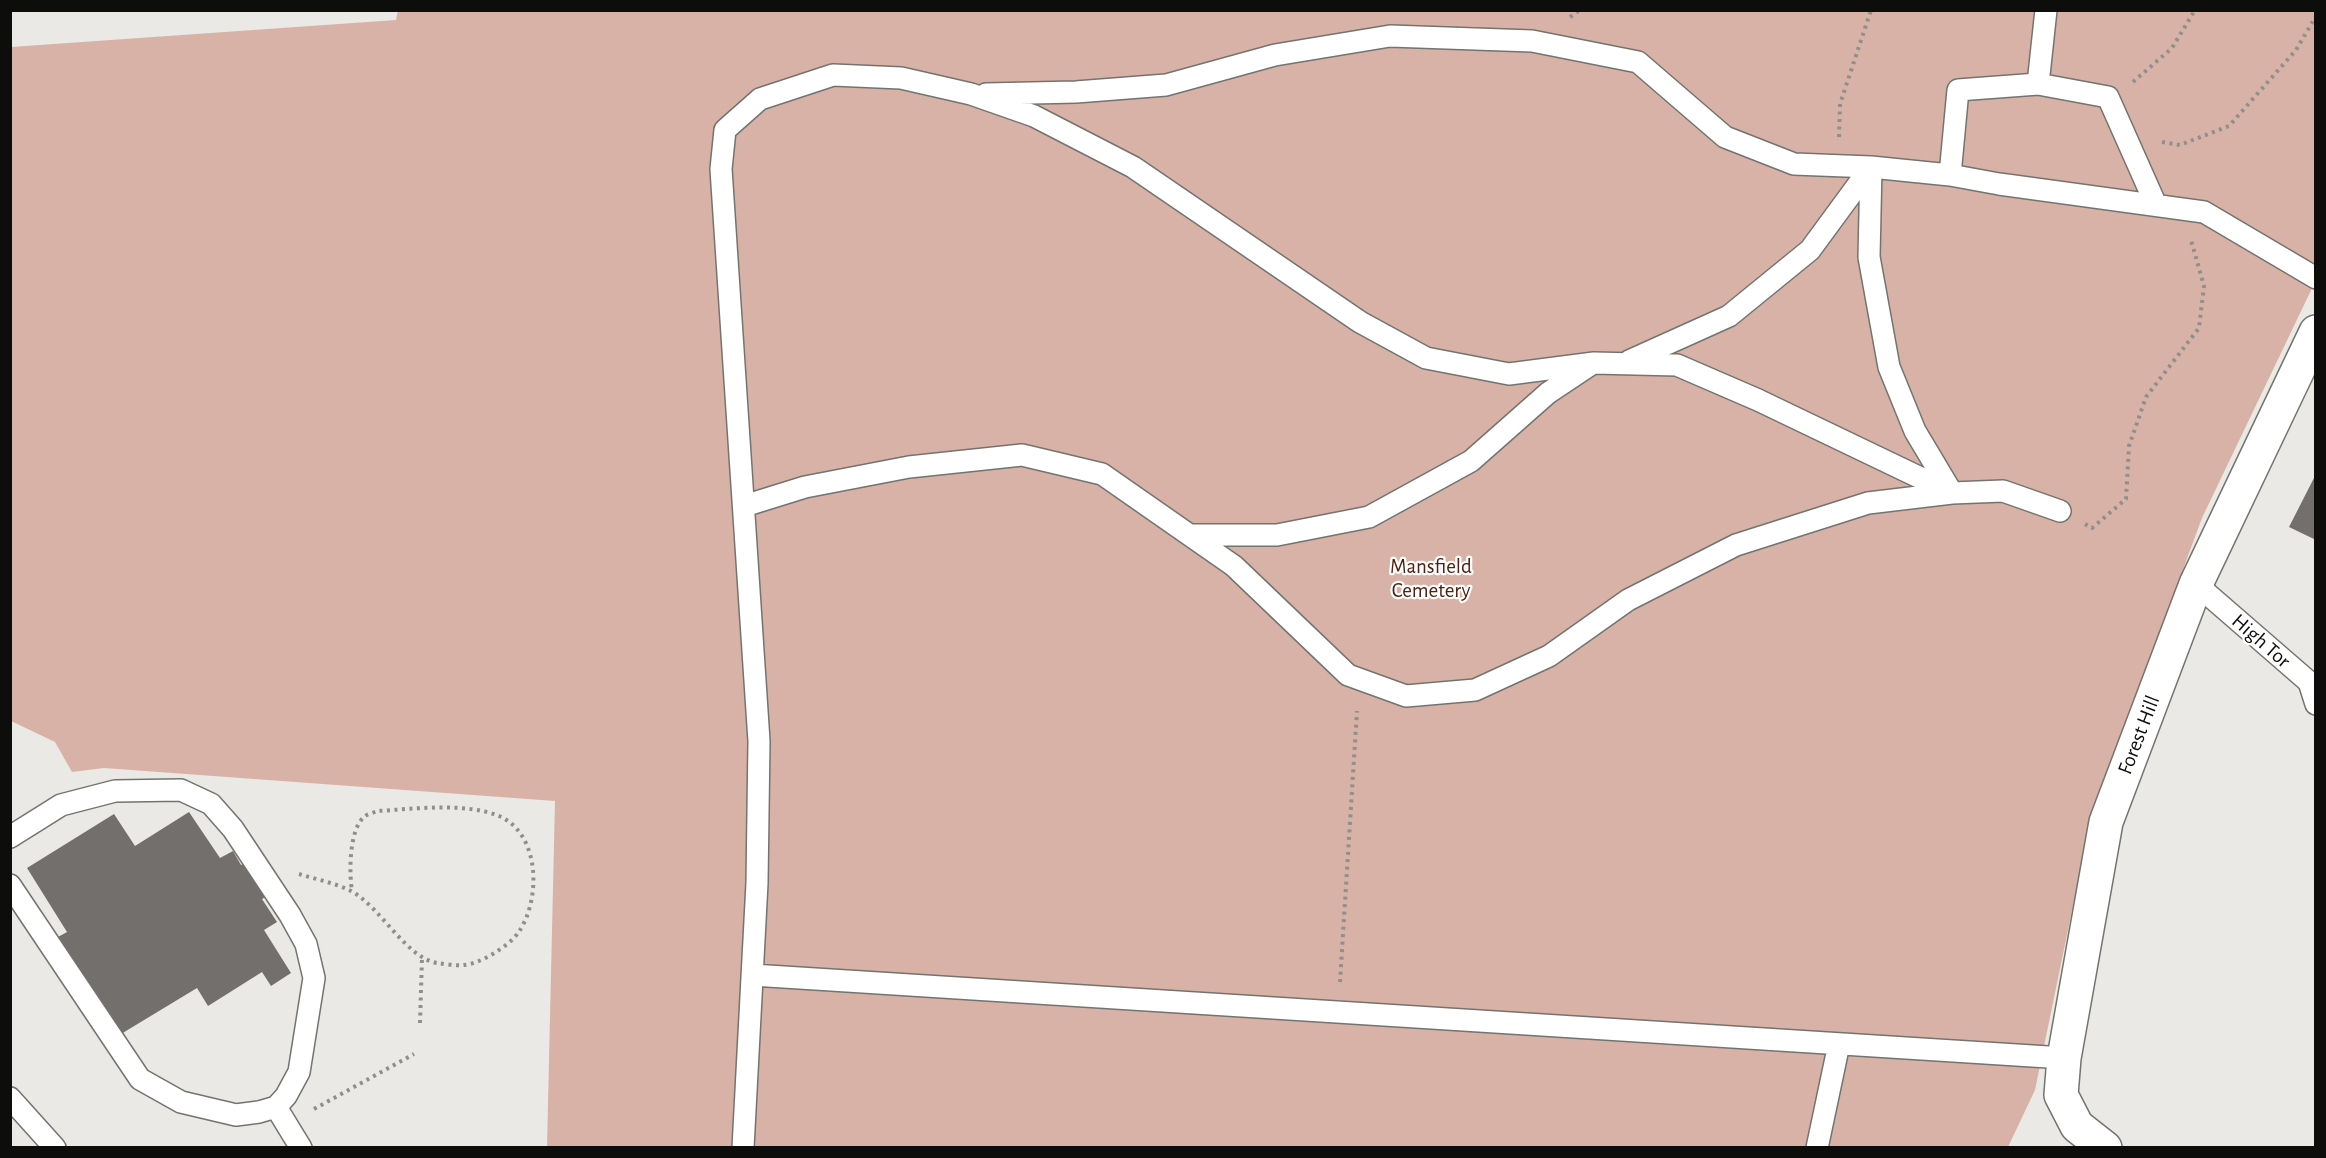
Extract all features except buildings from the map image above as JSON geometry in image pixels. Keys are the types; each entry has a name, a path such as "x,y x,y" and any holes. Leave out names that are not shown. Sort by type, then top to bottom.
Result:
{"street":[{"name":"Forest Hill","path":"2105,1148 2077,1126 2061,1095 2064,1058 2106,822 2196,584 2316,332"}],"lane":[{"path":"2038,84 2046,10"},
{"path":"971,94 1076,92 1166,85 1275,55 1390,36 1532,41 1638,62 1725,137 1794,164 1870,167 1950,175 2204,212 2316,278"},
{"path":"743,1148 757,883 759,741 721,169 725,130 760,99 833,75 902,78 971,94 1034,116 1132,167 1360,322 1426,358 1509,374 1594,363 1677,365 1758,400 1952,493"},
{"path":"1950,175 1958,90 2038,84 2108,97 2156,205"},
{"path":"1623,363 1729,316 1810,250 1870,167"},
{"path":"1870,167 1869,257 1889,367 1915,431 1952,493"},
{"path":"1191,535 1277,535 1369,517 1470,461 1548,393 1594,363"},
{"path":"744,506 805,487 909,467 1022,455 1102,474 1234,566 1348,675 1406,696 1474,690 1548,656 1628,600 1736,545 1868,503 1952,493 2004,491 2060,511"},
{"name":"High Tor","path":"2196,584 2309,682 2316,704"},
{"path":"10,837 61,805 115,791 181,790 211,804 233,829 306,944 314,978 298,1072 286,1096 282,1115 301,1148"},
{"path":"10,885 140,1079 181,1102 236,1115 259,1112 282,1115"},
{"path":"752,975 2064,1058"},
{"path":"1816,1148 1839,1044"},
{"path":"10,1098 54,1148"}],"path":[{"path":"1838,166 1840,104 1871,10"},
{"path":"2108,97 2129,86 2172,48 2195,10"},
{"path":"2125,136 2180,145 2229,126 2296,50 2316,16"},
{"path":"2060,511 2092,528 2126,499 2129,446 2146,397 2199,328 2204,286 2192,241 2179,208"},
{"path":"1338,1013 1360,679"},
{"path":"266,879 291,872 352,891 393,928 418,956 434,962 466,965 499,951 518,933 530,908 533,884 530,852 517,830 502,817 478,809 377,811 363,818 355,835 349,874 352,891"},
{"path":"420,1023 422,958"},
{"path":"282,1115 414,1054"}],"green space":[{"name":"Mansfield Cemetery","path":"398,10 2315,11 2315,282 2202,518 2091,818 2035,1090 2008,1147 547,1147 555,801 104,768 72,772 55,742 11,721 11,47 396,20"}]}
